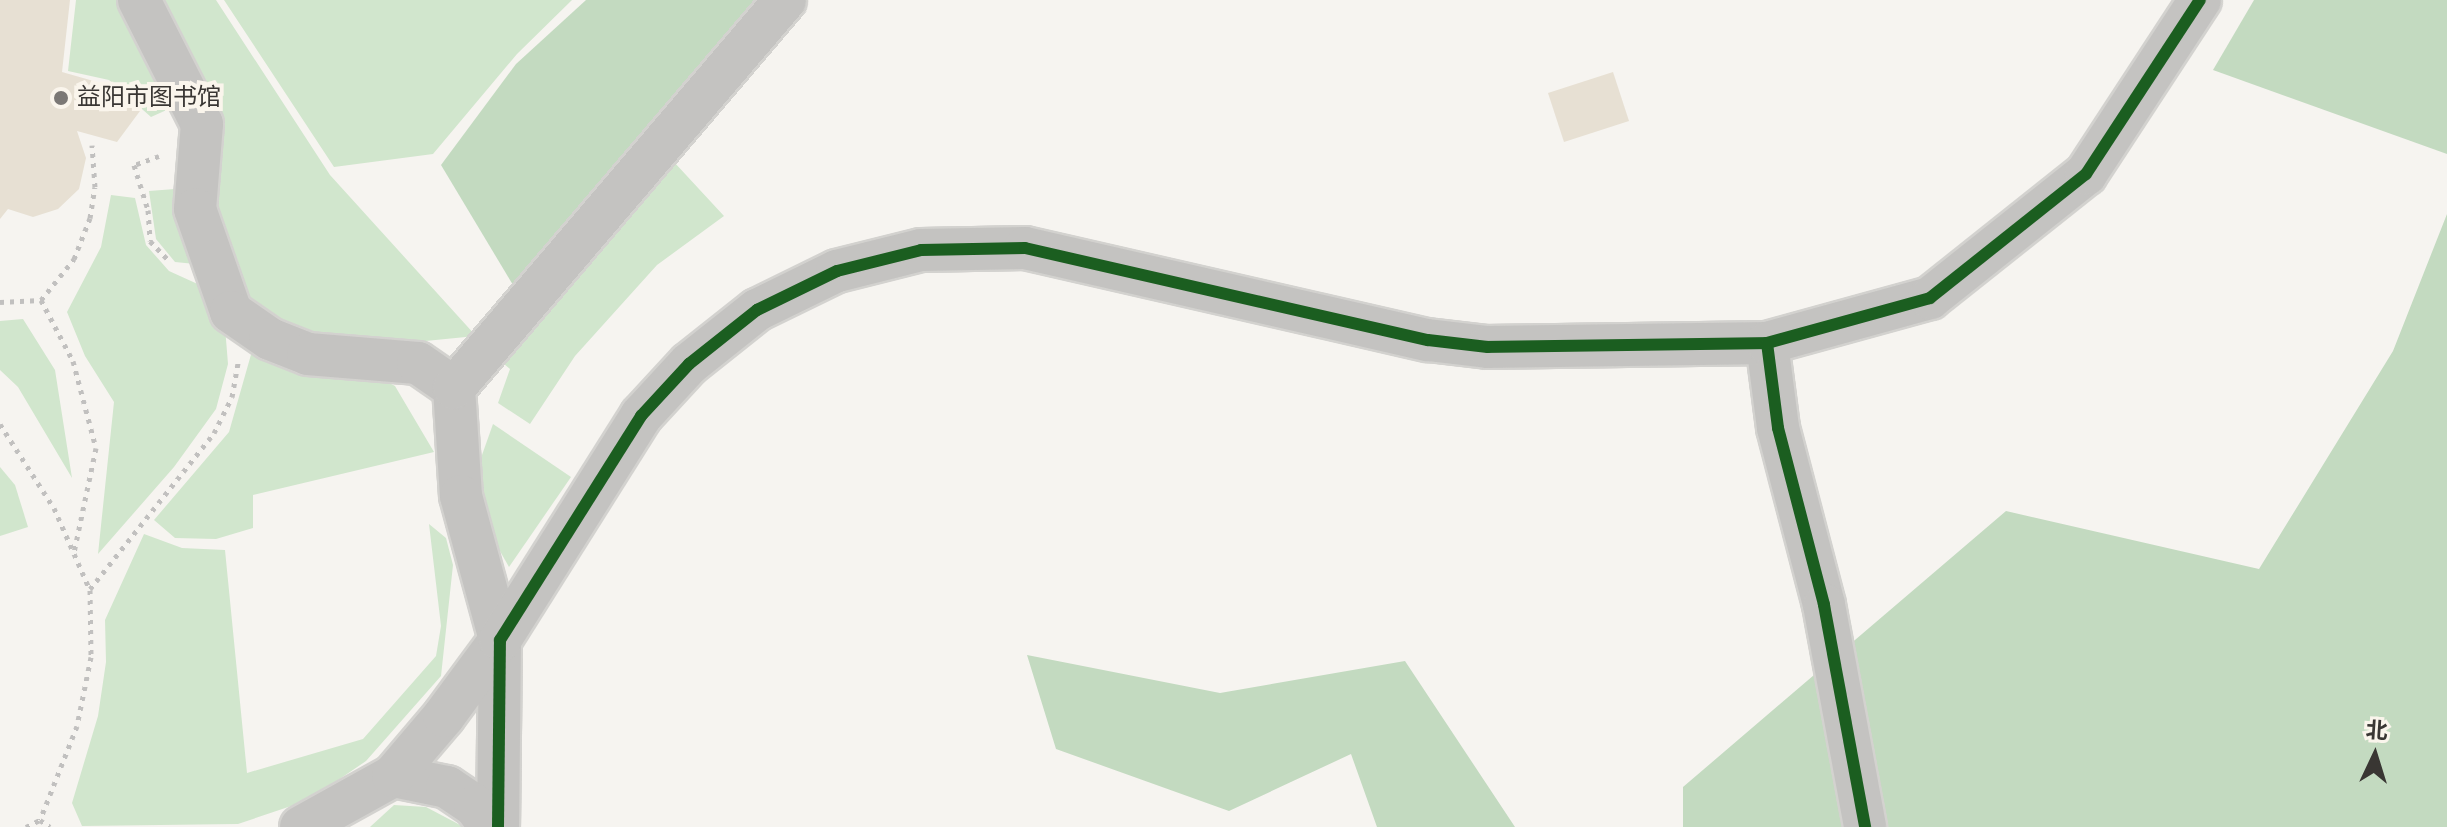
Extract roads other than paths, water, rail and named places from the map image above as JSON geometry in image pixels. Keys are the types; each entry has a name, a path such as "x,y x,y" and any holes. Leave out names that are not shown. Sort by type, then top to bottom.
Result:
{"street":[{"path":"139,0 202,124 195,209 231,312 270,339 308,354 418,363 454,388"},
{"path":"498,827 500,640 461,496 454,388 785,0"},
{"path":"301,827 393,776 500,640 641,416 689,364 757,310 824,277 921,250 1025,248 1428,340 1488,347 1767,343 1930,298 2086,174 2200,0"},
{"path":"1767,343 1778,428 1824,605 1865,827"},
{"path":"393,776 447,787 475,806 490,827"}],"place":[{"name":"益阳市图书馆","path":"61,98"}]}
